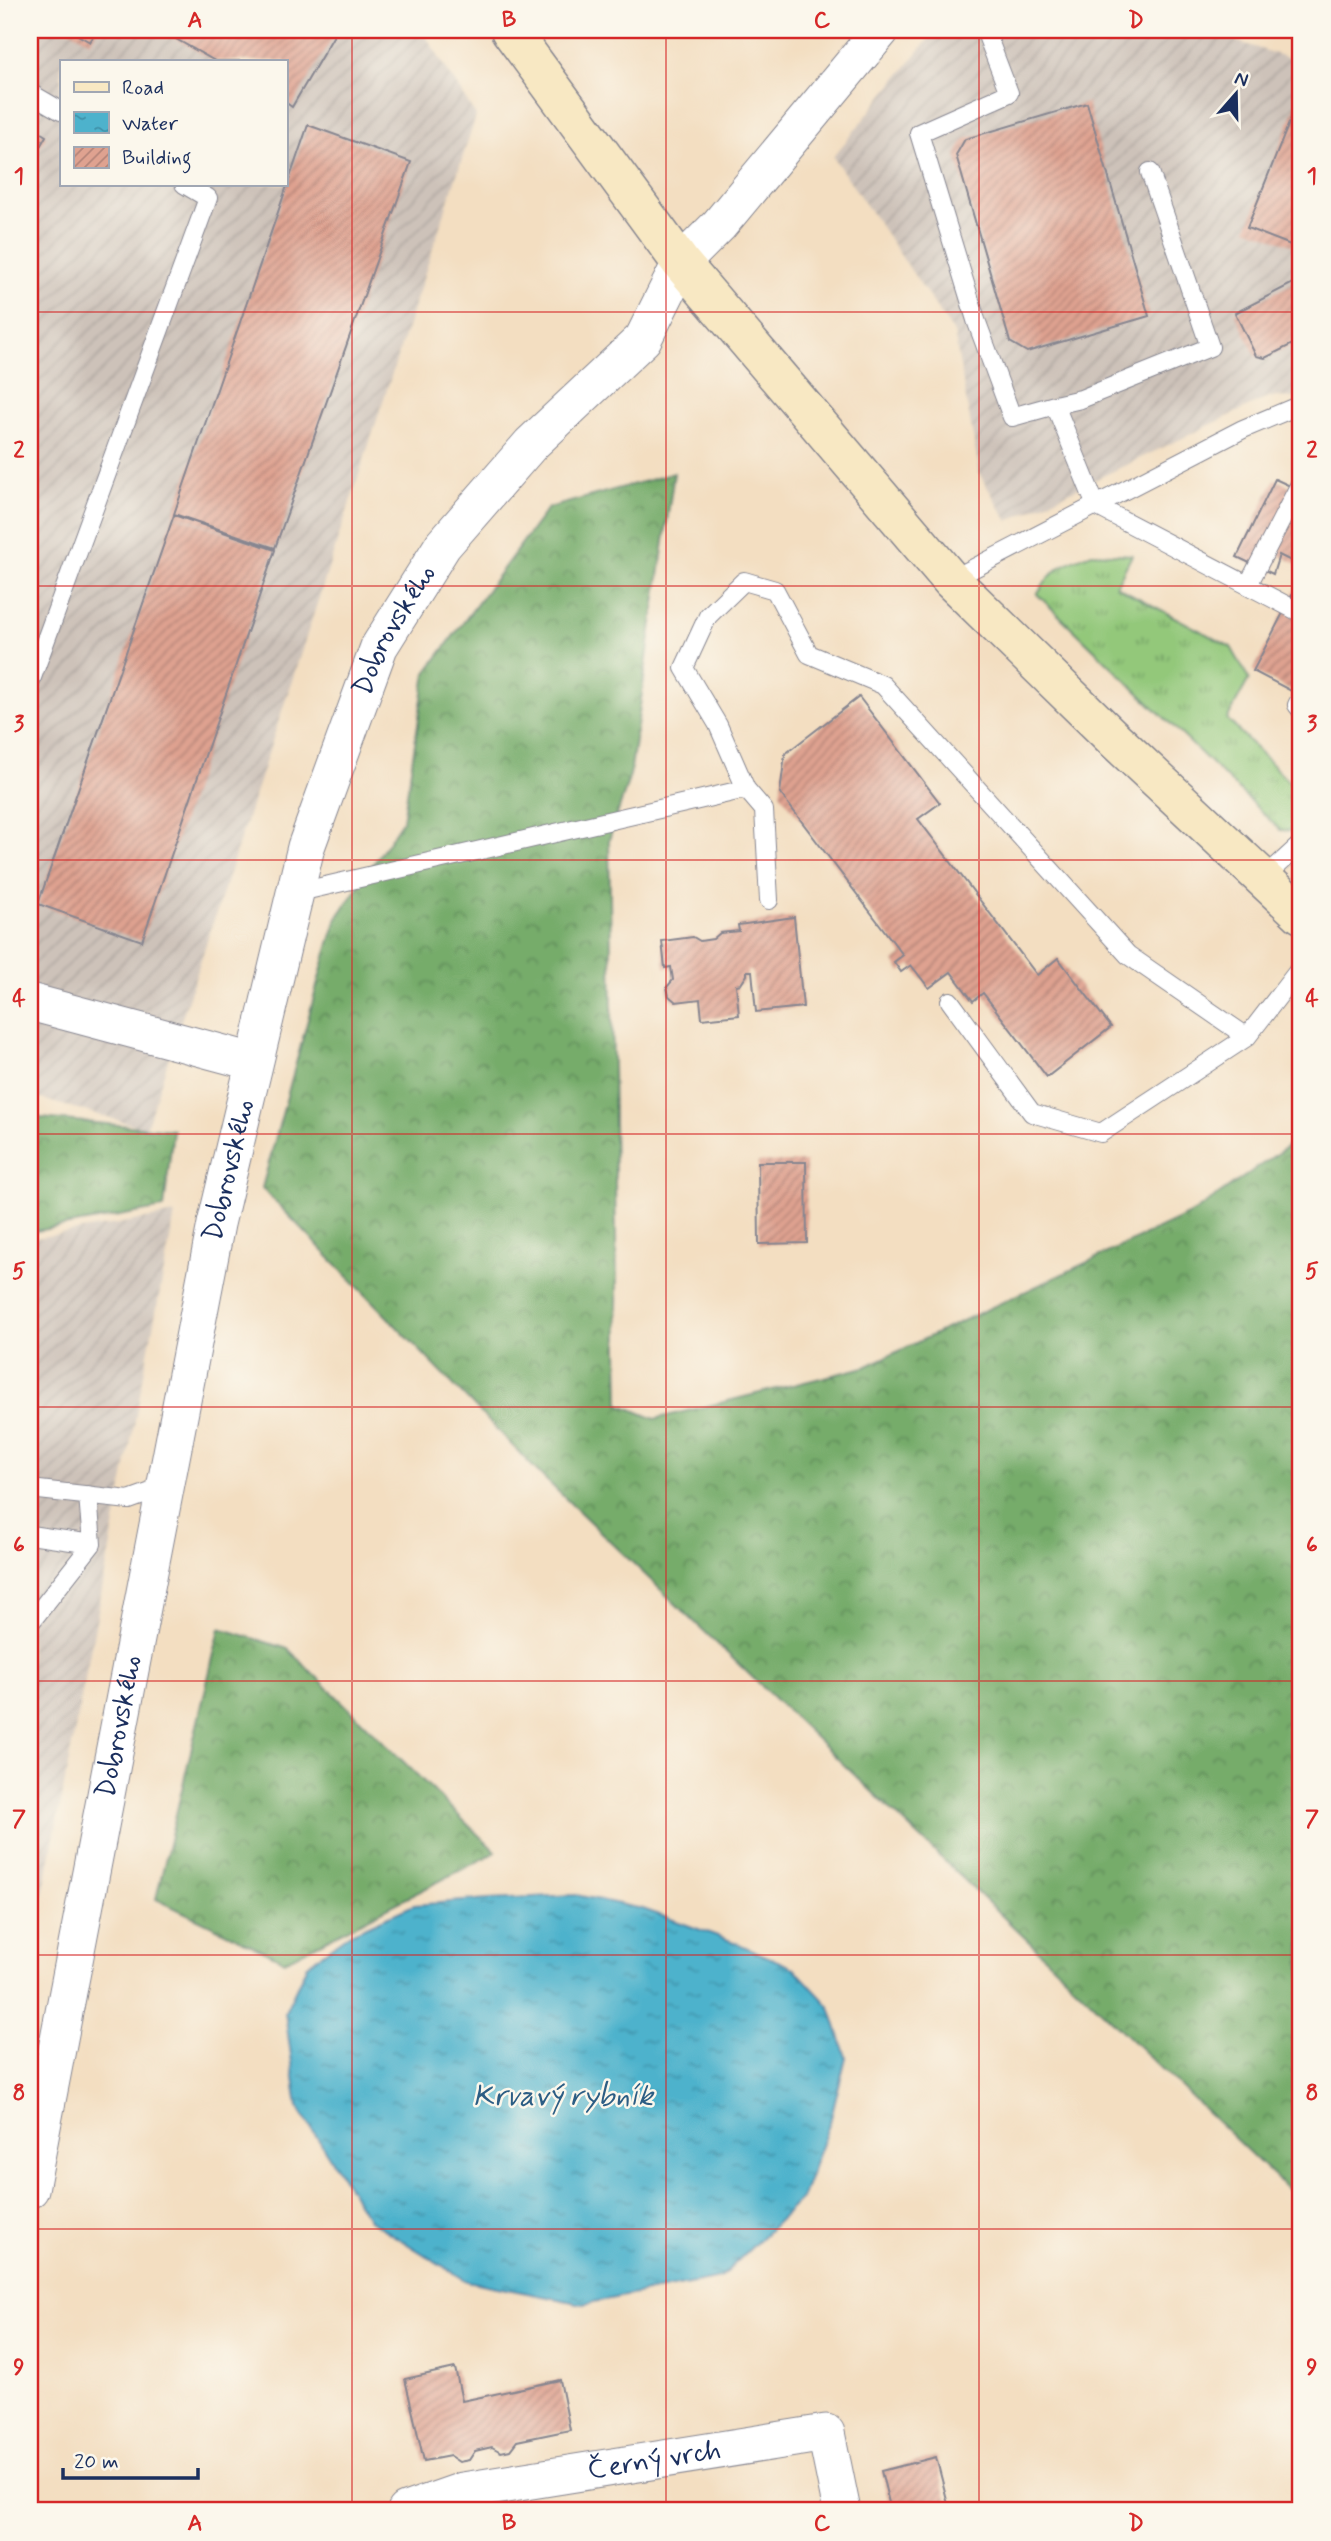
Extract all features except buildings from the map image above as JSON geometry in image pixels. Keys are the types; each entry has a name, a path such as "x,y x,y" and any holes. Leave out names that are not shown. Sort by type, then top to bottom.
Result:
{"main road":[{"path":"510,30 681,263 951,580 1301,914"}],"street":[{"name":"Dobrovského","path":"30,2189 216,1224 306,847 379,647 443,545 530,444 643,340 681,263 719,225 881,30"},
{"path":"30,1002 254,1062"},
{"name":"Černý vrch","path":"406,2511 463,2491 826,2433 842,2511"}],"lane":[{"path":"985,30 1009,93 919,133 976,320 1012,417 1081,398 1210,348 1150,172"},
{"path":"30,93 60,110"},
{"path":"30,683 208,198 187,186"},
{"path":"1055,405 1096,506 1301,613"},
{"path":"951,580 1243,429 1293,408 1301,412"},
{"path":"1248,585 1301,482"},
{"path":"769,900 764,810 746,789 718,725 684,668 708,616 744,581 775,590 808,654 883,685 1128,955 1247,1037"},
{"path":"1301,697 1297,705 1301,710"},
{"path":"295,893 746,789"},
{"path":"1263,879 1301,844"},
{"path":"950,1001 1032,1113 1101,1133 1247,1037 1301,967"},
{"path":"30,1489 129,1500 165,1487"},
{"path":"30,1623 92,1544 88,1495"},
{"path":"30,1535 92,1544"}],"shaded area":[{"path":"30,30 422,30 476,116 146,1128 30,1096"},
{"path":"936,30 1201,30 1301,62 1301,398 1269,397 1008,521 980,475 954,333 833,157"},
{"path":"175,1214 30,1961 30,1239"}],"green space":[{"path":"674,473 630,775 609,840 619,1404 655,1419 865,1367 1194,1212 1301,1137 1301,2202 542,1476 262,1188 337,918 403,820 426,673 548,508"},
{"path":"1092,553 1132,555 1116,586 1231,647 1249,679 1227,719 1293,786 1301,800 1301,825 1293,831 1280,830 1037,594 1060,568"},
{"path":"30,1117 173,1130 164,1208 30,1232"},
{"path":"220,1628 288,1649 496,1852 285,1961 156,1899"}],"water":[{"name":"Krvavý rybník","path":"576,1895 643,1909 734,1942 794,1968 830,2007 846,2057 830,2122 801,2199 720,2278 583,2304 467,2281 369,2220 298,2107 285,2012 307,1965 350,1933 414,1905"}]}
